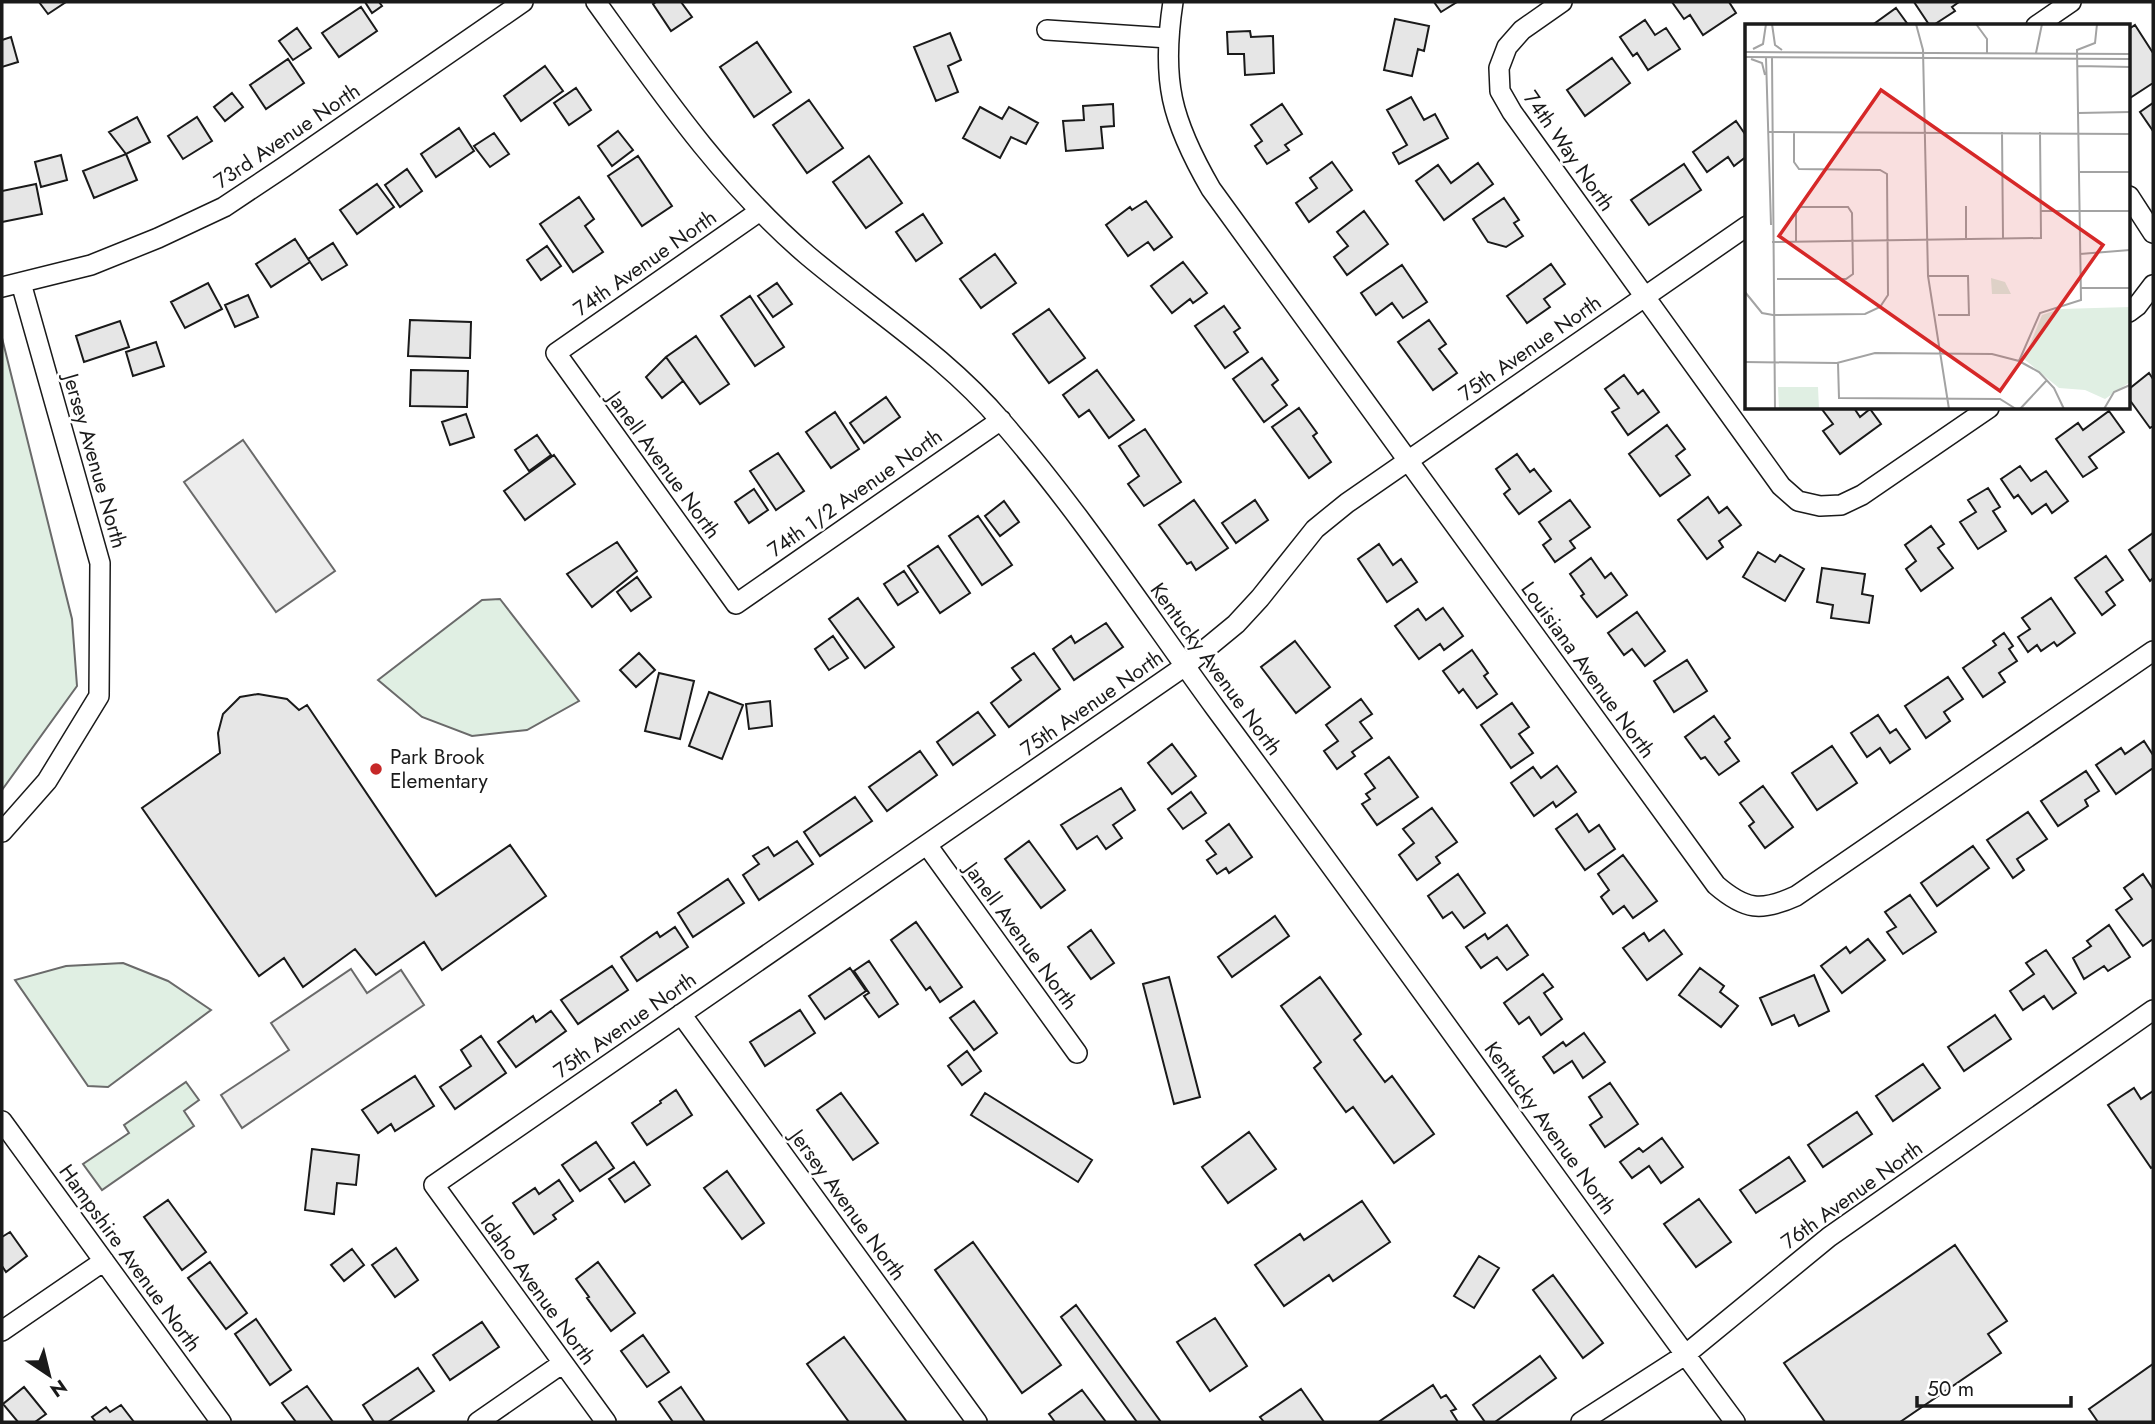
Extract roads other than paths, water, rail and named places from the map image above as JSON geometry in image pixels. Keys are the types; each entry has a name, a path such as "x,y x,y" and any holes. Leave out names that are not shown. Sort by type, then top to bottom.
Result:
{"street":[{"name":"73rd Avenue North","path":"11,285 91,265 224,207 523,2"},
{"name":"Kentucky Avenue North","path":"596,2 710,156 760,211 806,255 926,349 968,386 1001,420 1059,492 1735,1422"},
{"path":"1047,30 1168,38 1173,2"},
{"name":"74th Way North","path":"1562,2 1522,30 1507,47 1499,68 1500,91 1512,112 1781,486 1798,501 1820,506 1842,505 1862,495 1986,410"},
{"path":"2039,24 2071,2"},
{"name":"Louisiana Avenue North","path":"1168,38 1168,77 1176,117 1197,166 1211,189 1716,885 1733,899 1754,906 1775,906 1796,896 2153,651"},
{"path":"2130,198 2153,233"},
{"name":"74th Avenue North","path":"556,353 760,211"},
{"name":"75th Avenue North","path":"434,1185 1185,666 1236,624 1315,529 1347,503 1745,227"},
{"name":"Jersey Avenue North","path":"2,832 47,781 99,696 100,563 11,285"},
{"path":"2130,311 2153,285"},
{"name":"Janell Avenue North","path":"556,353 736,604"},
{"name":"74th 1/2 Avenue North","path":"736,604 1001,420"},
{"name":"Janell Avenue North","path":"927,845 1077,1053"},
{"name":"76th Avenue North","path":"1581,1422 1685,1355 1829,1237 2153,1010"},
{"name":"Jersey Avenue North","path":"681,1014 977,1422"},
{"name":"Hampshire Avenue North","path":"2,1121 221,1422"},
{"name":"Idaho Avenue North","path":"434,1185 606,1422"},
{"path":"2,1331 104,1261"},
{"path":"478,1422 563,1363"}],"place":[{"name":"Park Brook Elementary","path":"376,769"}]}
